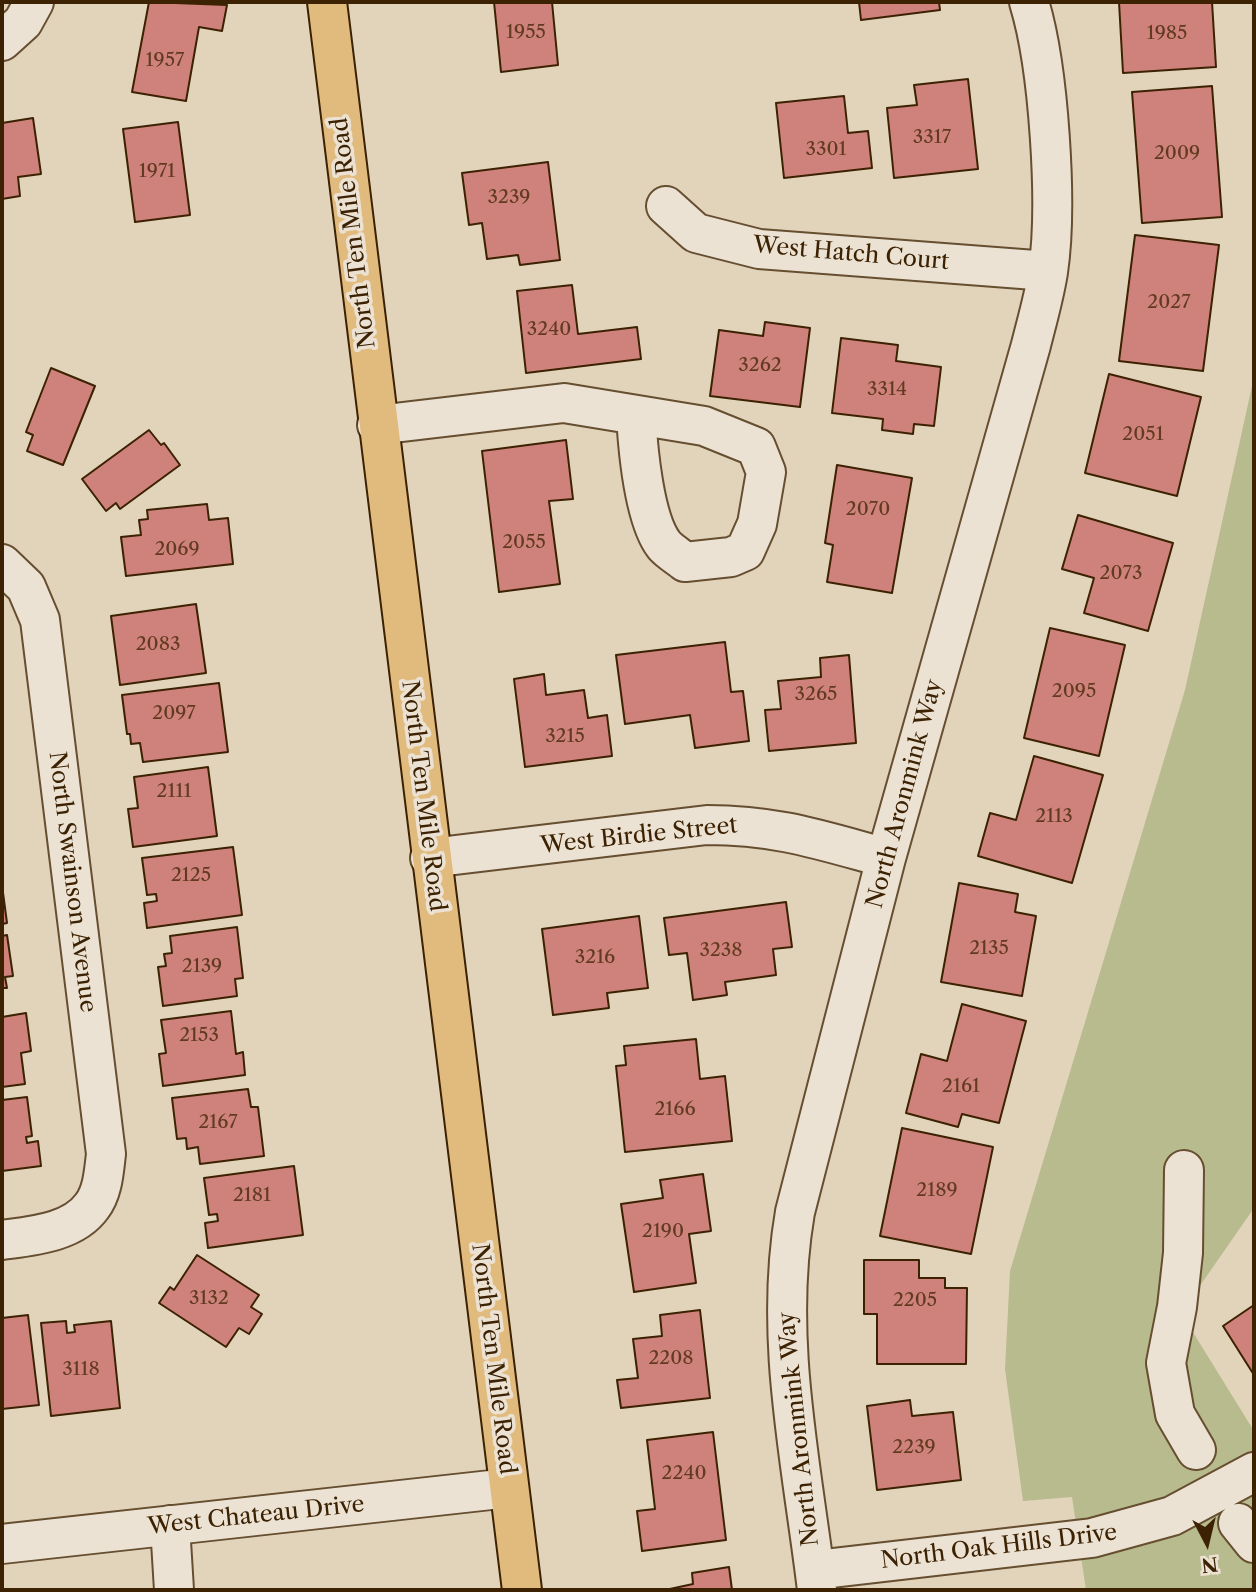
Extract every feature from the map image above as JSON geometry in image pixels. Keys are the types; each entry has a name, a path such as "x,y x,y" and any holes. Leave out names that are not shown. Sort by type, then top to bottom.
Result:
{"main road":[{"name":"North Ten Mile Road","path":"327,2 522,1590"}],"street":[{"name":"North Aronmink Way","path":"816,1580 789,1376 785,1307 788,1252 795,1212 886,858 1031,345 1048,271 1050,183 1045,93 1029,2"},
{"name":"West Hatch Court","path":"666,206 696,233 759,249 1048,271"},
{"path":"377,425 564,403 636,416"},
{"name":"North Swainson Avenue","path":"2,1240 40,1235 69,1223 92,1207 103,1180 106,1154 40,620 26,587 4,565"},
{"name":"West Birdie Street","path":"430,858 694,827 735,825 788,830 886,858"},
{"path":"1184,1170 1183,1253 1177,1307 1166,1363 1175,1414 1196,1450"},
{"name":"North Oak Hills Drive","path":"816,1580 1093,1538 1133,1529 1172,1516 1254,1472"},
{"name":"West Chateau Drive","path":"2,1544 509,1488"},
{"path":"170,1525 174,1590"}],"green space":[{"path":"1254,377 1254,1208 1181,1313 1254,1431 1254,1590 1086,1590 1072,1497 1023,1501 1005,1369 1010,1271 1185,690"}],"building":[{"path":"149,2 227,5 222,31 199,27 186,101 132,92"},
{"path":"494,2 552,2 558,65 501,72"},
{"path":"859,2 939,2 940,10 861,20"},
{"path":"1119,2 1212,2 1216,67 1123,73"},
{"path":"968,79 978,169 894,178 887,108 917,105 914,85"},
{"path":"1212,86 1222,217 1142,223 1132,92"},
{"path":"844,96 848,133 868,131 872,168 784,178 776,103"},
{"path":"33,118 41,174 18,177 20,196 2,199 2,123"},
{"path":"178,122 190,215 135,222 123,129"},
{"path":"548,162 560,260 520,265 518,255 487,259 482,223 469,225 462,173"},
{"path":"1135,235 1219,245 1203,371 1119,361"},
{"path":"572,285 578,334 637,327 641,359 526,373 517,291"},
{"path":"765,322 810,328 800,407 710,396 719,330 763,336"},
{"path":"841,338 898,345 896,361 941,367 934,426 914,424 913,434 882,430 883,419 832,413"},
{"path":"51,368 95,386 63,465 27,451 33,435 26,432"},
{"path":"1109,374 1201,397 1177,496 1085,473"},
{"path":"149,430 161,445 164,443 180,465 120,509 116,503 106,511 82,479"},
{"path":"566,440 573,499 549,501 560,584 499,592 482,451"},
{"path":"837,465 912,478 892,593 827,582 833,545 825,543"},
{"path":"207,504 209,520 228,518 233,564 126,576 121,537 141,535 139,520 148,519 147,510"},
{"path":"1078,515 1173,543 1148,631 1084,613 1094,578 1062,569"},
{"path":"196,604 206,673 120,685 111,616"},
{"path":"1050,628 1125,645 1099,756 1024,738"},
{"path":"725,642 731,692 743,691 749,741 695,748 690,715 625,724 616,655"},
{"path":"849,655 856,743 769,751 765,710 781,709 778,681 821,677 820,658"},
{"path":"544,674 546,695 584,690 588,718 607,715 612,756 525,767 514,679"},
{"path":"219,683 228,752 143,762 140,743 131,744 130,734 127,734 122,695"},
{"path":"1034,756 1103,775 1072,883 978,856 990,813 1016,820"},
{"path":"208,767 217,836 133,847 128,809 138,808 134,777"},
{"path":"233,847 242,915 147,928 144,903 157,901 156,894 147,895 142,858"},
{"path":"959,883 1018,894 1015,912 1036,916 1022,996 941,982"},
{"path":"2,885 7,923 2,924"},
{"path":"786,902 792,947 773,949 776,975 725,982 727,995 693,1000 687,953 669,955 664,918"},
{"path":"639,916 648,988 607,993 609,1008 553,1015 542,929"},
{"path":"237,927 243,978 235,979 237,996 163,1006 158,967 166,966 164,954 172,953 170,936"},
{"path":"7,935 13,976 5,977 7,988 2,988 2,936"},
{"path":"962,1004 1026,1021 999,1123 962,1114 958,1127 906,1113 921,1054 947,1061"},
{"path":"231,1011 236,1054 243,1052 245,1075 163,1086 159,1054 166,1053 161,1020"},
{"path":"26,1013 31,1051 21,1053 25,1084 2,1087 2,1017"},
{"path":"696,1039 700,1079 725,1076 732,1141 625,1152 616,1066 626,1065 624,1046"},
{"path":"248,1089 251,1107 258,1107 264,1156 200,1164 198,1147 187,1149 186,1138 177,1139 172,1098"},
{"path":"27,1097 32,1136 26,1137 27,1143 38,1141 41,1166 2,1171 2,1100"},
{"path":"902,1128 993,1147 971,1254 880,1236"},
{"path":"294,1166 303,1235 208,1248 205,1223 218,1221 217,1214 209,1215 204,1178"},
{"path":"703,1174 711,1231 689,1234 696,1283 634,1292 621,1204 663,1198 660,1180"},
{"path":"197,1255 259,1295 251,1307 262,1314 249,1334 239,1328 226,1347 159,1303 170,1287 174,1290"},
{"path":"864,1260 919,1260 919,1278 945,1278 945,1288 967,1288 966,1364 877,1364 877,1314 864,1314"},
{"path":"1254,1305 1254,1375 1223,1326"},
{"path":"700,1310 710,1398 621,1408 617,1380 638,1378 633,1339 662,1336 660,1315"},
{"path":"28,1315 39,1405 2,1409 2,1318"},
{"path":"66,1321 67,1333 75,1332 74,1325 111,1321 120,1408 51,1416 41,1323"},
{"path":"910,1400 912,1416 953,1412 961,1480 877,1490 867,1406"},
{"path":"713,1432 726,1540 642,1551 637,1511 655,1509 647,1440"},
{"path":"729,1567 732,1590 665,1590 693,1584 692,1573"}]}
